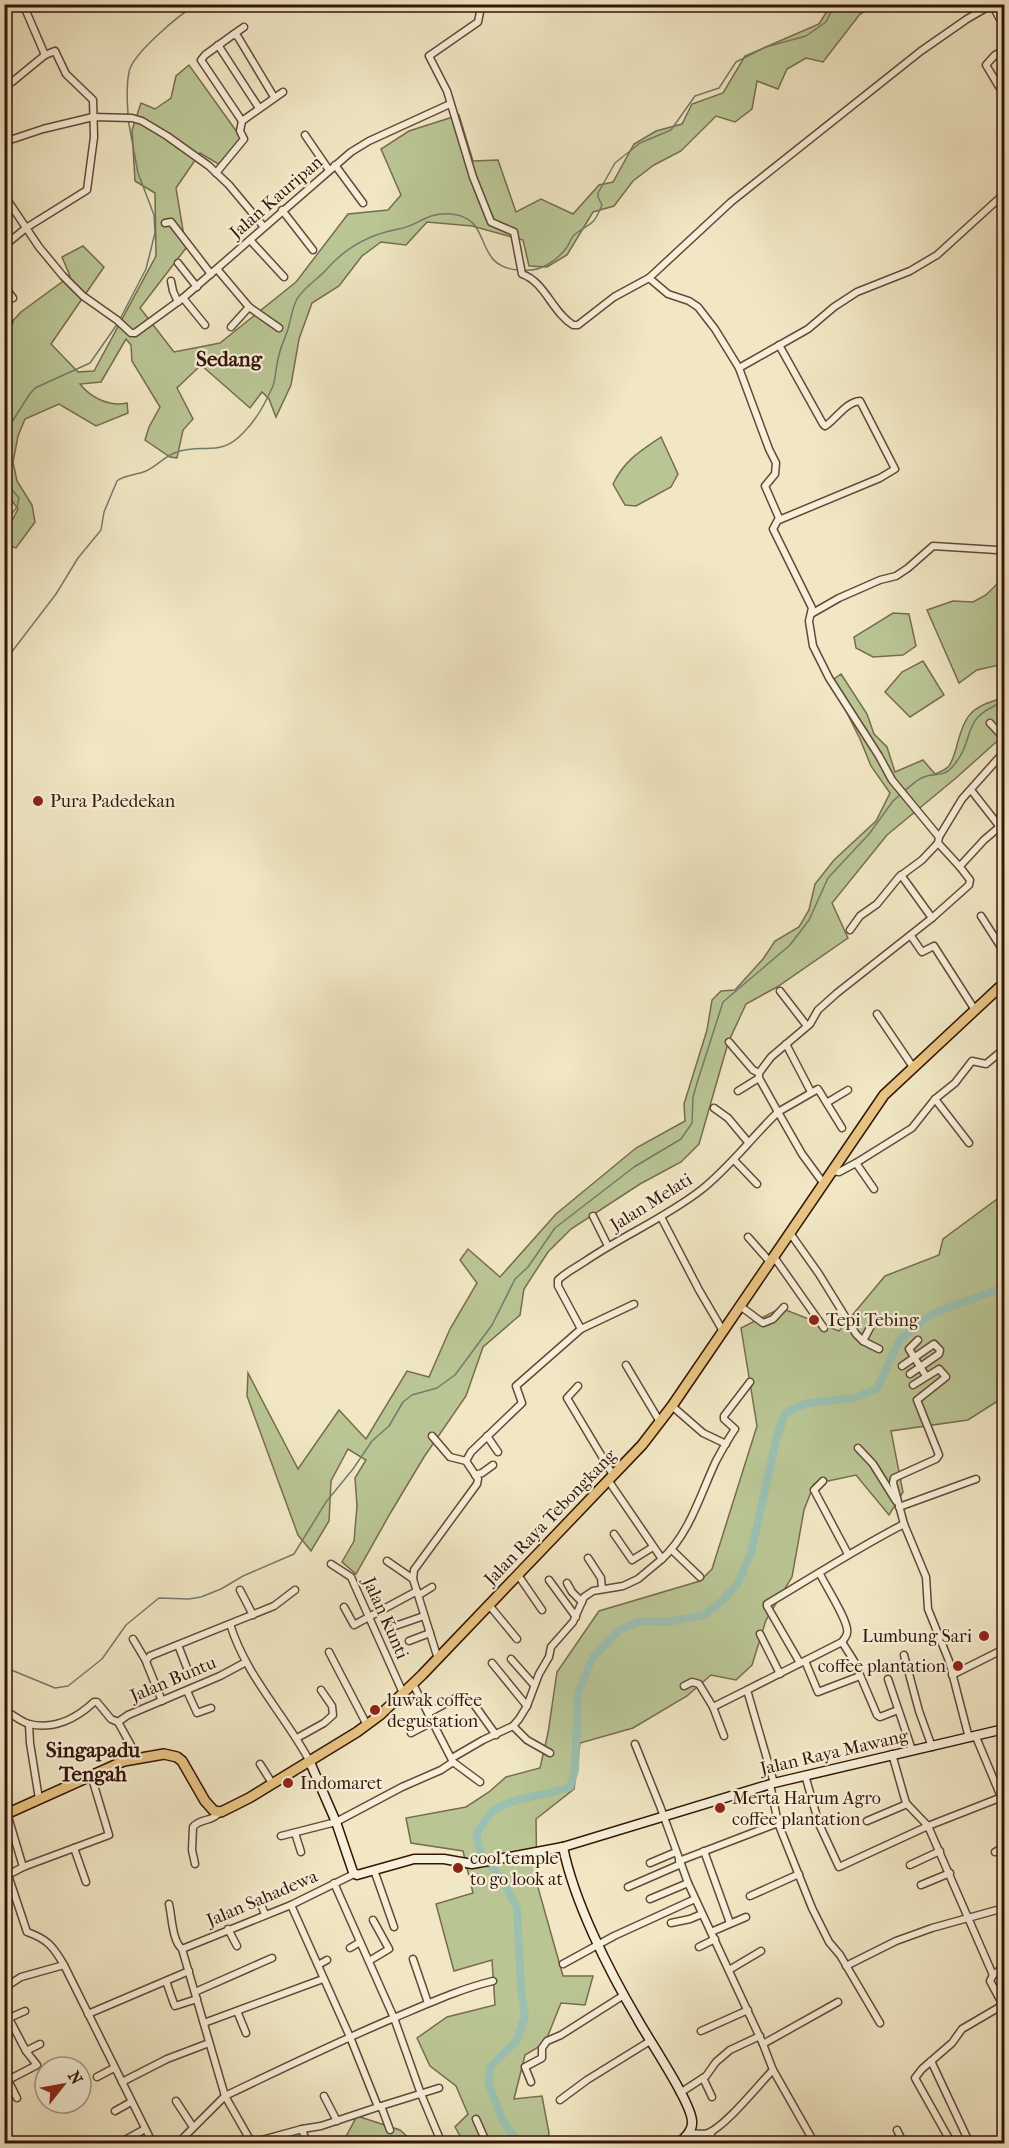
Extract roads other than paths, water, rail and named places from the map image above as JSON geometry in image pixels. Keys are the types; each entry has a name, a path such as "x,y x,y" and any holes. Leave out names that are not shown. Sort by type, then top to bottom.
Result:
{"main road":[{"name":"Jalan Raya Tebongkang","path":"219,1813 249,1798 367,1725 413,1684 518,1575 642,1444 672,1407 884,1095 1005,983"},
{"name":"Jalan Raya Mawang","path":"354,1874 421,1858 444,1859 466,1864 479,1863 563,1847 772,1783 1005,1729"},
{"path":"6,1814 124,1761 164,1754 177,1757 208,1806 219,1813"},
{"path":"309,1760 336,1821 354,1874"},
{"path":"563,1847 577,1892 599,1944 624,1995 680,2093 691,2117 690,2130 678,2144"}],"street":[{"path":"23,4 45,55"},
{"path":"476,4 480,12 478,22 429,56 447,91 473,177 491,222 514,232 522,274 534,278 567,321 578,325 614,297 649,278 731,202 921,51 991,5 1005,27"},
{"path":"242,121 201,60 244,27"},
{"path":"234,34 274,97"},
{"path":"218,45 259,108"},
{"path":"1004,95 986,65 994,55 1005,50"},
{"path":"4,86 45,55 55,51 66,74 93,100 93,146 87,190 26,228 4,246"},
{"path":"216,173 244,139 240,130 242,121 283,92"},
{"name":"Jalan Kauripan","path":"26,228 63,276 83,296 131,333 135,333 197,287 282,210 332,168 369,141 450,104"},
{"path":"4,142 43,129 93,117 123,117 142,121 167,136 216,173 264,227"},
{"path":"305,135 363,203"},
{"path":"739,368 808,329 834,307 857,292 910,271 938,255 1005,194"},
{"path":"4,195 26,228"},
{"path":"282,210 313,250"},
{"path":"165,223 171,222 211,274"},
{"path":"250,240 284,277"},
{"path":"178,263 197,287"},
{"path":"218,269 249,307 279,328"},
{"path":"649,278 668,294 698,307 715,329 739,368 776,463 775,474 765,486 779,520"},
{"path":"171,281 173,291 205,325"},
{"path":"4,286 13,298"},
{"path":"231,327 249,307"},
{"path":"738,1091 759,1076 771,1057 807,1026 816,1012 837,993 911,936 970,883 892,780 829,678 813,646 809,621 812,608 773,529 779,520 880,478 895,469 860,401 856,400 828,424 825,426 823,424 779,345"},
{"path":"810,614 839,598 880,580 896,576 933,546 1005,549"},
{"path":"990,723 1004,738"},
{"path":"850,930 860,916 877,904 901,875 922,860 938,840 960,802 987,769 1005,752"},
{"path":"960,867 984,840 1002,825 970,790"},
{"path":"901,875 932,918"},
{"path":"981,916 1005,952"},
{"path":"911,936 922,952 934,946 975,1010"},
{"path":"780,991 807,1026"},
{"path":"877,1014 913,1067"},
{"path":"729,1042 759,1076 802,1154 824,1184"},
{"path":"786,1044 811,1092 819,1089 842,1128"},
{"path":"832,1171 840,1172 912,1128 935,1099 955,1083 972,1060 986,1064 1005,1049"},
{"path":"828,1102 848,1090"},
{"name":"Jalan Melati","path":"581,1329 558,1281 608,1246 662,1217 701,1190 734,1160 748,1142 778,1112 811,1092"},
{"path":"935,1099 969,1143"},
{"path":"714,1108 728,1118 748,1142"},
{"path":"734,1160 757,1184"},
{"path":"856,1163 874,1189"},
{"path":"593,1216 608,1246"},
{"path":"662,1217 723,1331"},
{"path":"790,1233 819,1274 853,1331 864,1341 879,1349"},
{"path":"748,1237 772,1259 824,1328"},
{"path":"466,1461 471,1452 521,1405 516,1386 581,1329 634,1304"},
{"path":"741,1306 763,1323 773,1319 784,1307"},
{"path":"864,1341 873,1322"},
{"path":"918,1340 909,1349 926,1376"},
{"path":"902,1366 934,1344 940,1350 939,1354 910,1374"},
{"path":"626,1365 660,1422"},
{"path":"805,1775 819,1824 839,1867 928,1826 1003,1801 972,1737 946,1651 928,1609 926,1577 904,1524 893,1483 894,1478 936,1459 939,1455 917,1400 946,1377 939,1368 913,1385"},
{"path":"281,1836 336,1821 441,1770 483,1740 513,1726 527,1706 534,1685 549,1657 551,1647 576,1617 582,1602 589,1593 630,1582 672,1550 696,1509 735,1427 724,1419 724,1416 750,1382"},
{"path":"578,1386 567,1398 610,1477 662,1559"},
{"path":"672,1407 703,1433 726,1444"},
{"path":"413,1576 477,1484 478,1479 466,1461 450,1457 432,1436"},
{"path":"487,1436 498,1452"},
{"path":"858,1448 873,1464 898,1505"},
{"path":"475,1475 493,1465"},
{"path":"898,1505 976,1479"},
{"path":"823,1481 814,1491 848,1554"},
{"path":"860,1676 818,1692 803,1662 767,1605 820,1574 848,1554 904,1524"},
{"path":"614,1534 632,1560 653,1547"},
{"path":"672,1550 700,1577"},
{"path":"588,1558 602,1580 602,1589"},
{"path":"387,1561 413,1576 438,1659"},
{"name":"Jalan Kunti","path":"331,1564 351,1577 403,1693"},
{"path":"713,1707 842,1642 848,1632 847,1627 820,1574"},
{"path":"518,1575 542,1610"},
{"path":"549,1580 576,1617"},
{"path":"567,1583 582,1602"},
{"path":"344,1607 354,1625 432,1587"},
{"path":"240,1590 253,1615"},
{"path":"146,1661 153,1655 274,1606 295,1590"},
{"path":"489,1605 517,1639"},
{"path":"395,1626 424,1616"},
{"path":"231,1624 246,1662 270,1702 297,1738 309,1760"},
{"path":"409,1641 430,1633"},
{"path":"760,1634 780,1674"},
{"path":"133,1639 146,1661 162,1701"},
{"path":"842,1642 878,1716 898,1710"},
{"path":"178,1645 187,1668"},
{"path":"952,1676 1005,1648"},
{"path":"329,1652 367,1725"},
{"path":"904,1655 919,1711 932,1746"},
{"path":"511,1659 534,1685"},
{"name":"Jalan Buntu","path":"138,1758 118,1722 128,1715 187,1691 246,1662"},
{"path":"492,1663 527,1706"},
{"path":"888,1679 912,1750"},
{"path":"684,1686 692,1682 699,1684 713,1707 724,1736"},
{"path":"413,1684 453,1760 480,1782"},
{"path":"297,1738 324,1723 333,1715 332,1706 321,1690"},
{"path":"747,1690 772,1783 778,1823 812,1908 827,1938 880,2023"},
{"path":"187,1691 197,1713 211,1708"},
{"path":"428,1713 456,1698"},
{"path":"4,1710 29,1724 53,1725 85,1711 94,1702 111,1719 118,1722"},
{"path":"472,1703 496,1735"},
{"path":"411,1733 432,1722"},
{"path":"29,1724 39,1798"},
{"path":"513,1726 527,1740 550,1753"},
{"path":"635,1744 687,1882 760,2036 773,2070 815,2144"},
{"path":"892,1754 907,1804 928,1826 993,1975"},
{"path":"260,1764 272,1783"},
{"path":"92,1775 109,1835 23,1867 6,1876 27,1932 44,1939 64,1965 153,2144"},
{"path":"867,1821 907,1804"},
{"path":"195,1864 192,1850 194,1827 201,1821 215,1817 219,1813"},
{"path":"6,1814 23,1867"},
{"path":"628,1887 704,1851 778,1823"},
{"path":"295,1833 301,1852"},
{"path":"994,1852 1005,1847"},
{"path":"74,1848 86,1882"},
{"path":"704,1851 730,1923"},
{"path":"910,1865 940,1851"},
{"path":"650,1863 676,1852"},
{"path":"374,1870 394,1927"},
{"path":"921,1886 950,1873"},
{"name":"Jalan Sahadewa","path":"182,1949 291,1905 354,1874"},
{"path":"750,1896 799,1874"},
{"path":"650,1899 687,1882"},
{"path":"334,1883 394,2018 421,2094 442,2144"},
{"path":"563,1964 599,1944 695,1899"},
{"path":"259,1900 265,1914"},
{"path":"169,1904 176,1937 189,1971 225,2096 249,2138 255,2142 337,2121 439,2088"},
{"path":"291,1905 390,2130"},
{"path":"846,1966 896,1941 969,1917 1005,1908"},
{"path":"671,1923 702,1914"},
{"path":"711,1932 746,1917"},
{"path":"369,1961 389,1949 373,1920"},
{"path":"228,1929 237,1946"},
{"path":"699,1947 715,1939"},
{"path":"350,1948 360,1942"},
{"path":"729,1970 761,1951"},
{"path":"166,1981 175,2005 273,1958"},
{"path":"413,1959 428,2003"},
{"path":"318,1965 327,1960"},
{"path":"4,1988 21,1977 64,1965"},
{"path":"952,2144 915,2080 922,2069 952,2043 968,2025 1002,2006 990,1981 993,1975 1005,1967"},
{"path":"88,2014 189,1971"},
{"path":"204,2024 323,1979"},
{"path":"177,2144 225,2096 428,2003 474,1986 493,1982"},
{"path":"531,2082 525,2067 542,2058 542,2048 547,2041 561,2035 624,1995"},
{"path":"763,2043 838,2002"},
{"path":"4,2009 26,2051 37,2065 8,2080 17,2098"},
{"path":"701,2031 747,2010"},
{"path":"9,2018 25,2011"},
{"path":"237,2011 246,2033"},
{"path":"680,2093 703,2078 730,2050 760,2036"},
{"path":"560,2100 587,2080 650,2042"},
{"path":"122,2082 209,2043"},
{"path":"26,2051 40,2044"},
{"path":"931,2061 970,2144"},
{"path":"97,2077 114,2068"},
{"path":"690,2130 700,2134 713,2130 773,2070"},
{"path":"703,2078 712,2097"},
{"path":"324,2096 337,2121"},
{"path":"115,2111 132,2102"},
{"path":"176,2102 193,2127"},
{"path":"476,2120 487,2144"},
{"path":"125,2140 145,2129"},
{"path":"302,2129 307,2144"},
{"path":"707,2144 713,2130"},
{"path":"897,2130 904,2144"}],"waterway":[{"path":"128,114 127,83 132,64 147,45 197,4"},
{"path":"523,270 536,269 553,261 568,246 574,235 591,224 602,205 598,193 615,163 640,143 671,130 695,96 719,88 736,62 766,47 806,36 826,22 835,4"},
{"path":"120,319 146,269 155,233 154,215 138,173 128,119"},
{"path":"4,662 56,594 78,558 101,530 104,512 117,481 123,477 146,471 177,452 187,449 219,448 227,445 248,427 273,386 280,352 297,299 341,255 378,234 406,227 435,215 451,214 465,217 473,224 494,260 503,267 518,270"},
{"path":"4,438 35,388 90,363 118,323"},
{"path":"4,480 19,498 17,507 4,524"},
{"path":"904,791 921,778 943,774 950,769 961,755 974,722 990,708 1004,702"},
{"path":"4,1667 55,1688 68,1686 102,1659 126,1625 159,1598 201,1597 294,1554 326,1502 372,1441 389,1426 403,1402 412,1395 437,1388 455,1375 492,1325 515,1279 528,1267 555,1228 634,1167 681,1139 692,1123 693,1097 723,1002 790,945 809,920 828,878 869,834 893,801 901,794"},
{"path":"4,1010 10,1007"},
{"path":"519,2144 503,2121 489,2085 490,2067 517,2040 525,2016 521,1989 517,1908 502,1879 481,1855 476,1834 491,1813 502,1806 520,1799 570,1787 575,1770 578,1693 593,1657 619,1630 641,1621 668,1622 704,1615 723,1600 738,1583 751,1553 776,1440 785,1413 807,1403 854,1398 877,1389 900,1339 932,1314 1004,1287"}],"place":[{"name":"Pura Padedekan","path":"38,801"},
{"name":"Tepi Tebing","path":"814,1320"},
{"name":"Lumbung Sari","path":"984,1636"},
{"name":"coffee plantation","path":"958,1666"},
{"name":"luwak coffee degustation","path":"375,1710"},
{"name":"Indomaret","path":"288,1783"},
{"name":"Merta Harum Agro coffee plantation","path":"720,1808"},
{"name":"cool temple to go look at","path":"458,1868"}],"district":[{"name":"Sedang","path":"229,359"},
{"name":"Singapadu Tengah","path":"93,1762"}]}
